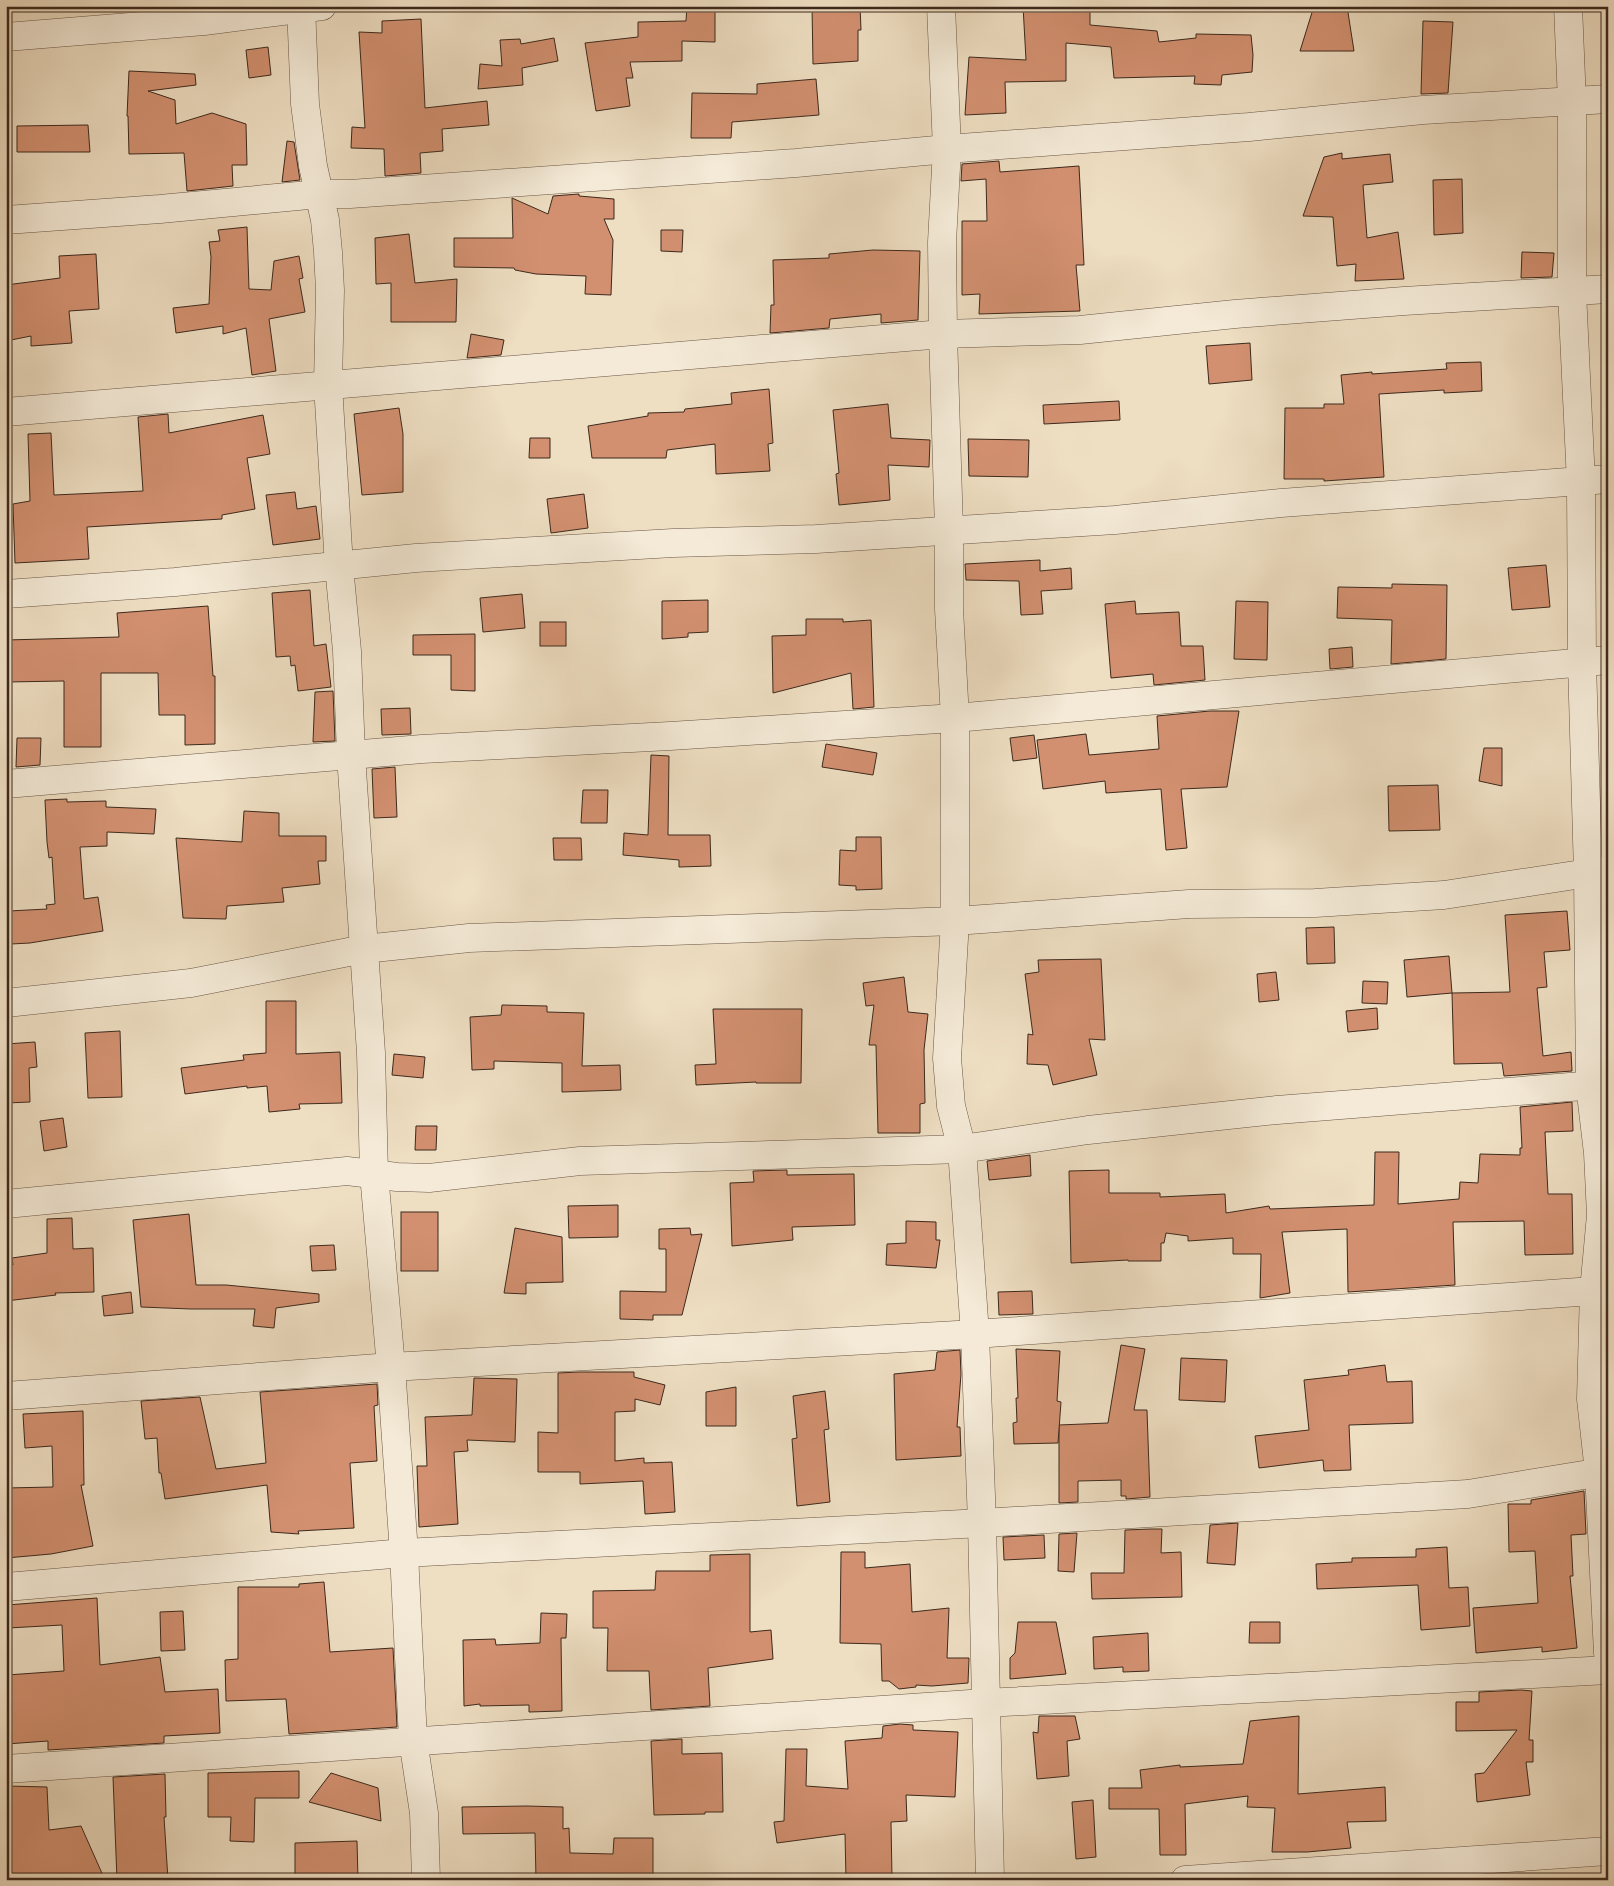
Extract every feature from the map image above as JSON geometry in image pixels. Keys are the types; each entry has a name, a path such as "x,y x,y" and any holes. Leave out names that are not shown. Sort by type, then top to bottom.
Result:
{"street":[{"path":"941,6 947,149 942,242 943,334 949,530 949,610 955,718 955,921 947,1058 951,1106 962,1149 975,1334 982,1523 990,1880"},
{"path":"1568,6 1572,102 1572,292 1581,482 1595,661 1598,871 1598,1153 1601,1215 1601,1291 1591,1398 1603,1471 1608,1653"},
{"path":"6,37 204,21 308,7 305,104 325,220 330,290 328,385 339,566 347,651 351,755 371,1053 374,1174 391,1367 404,1553 413,1740 424,1812 426,1880"},
{"path":"6,220 160,209 319,194 350,194 796,163 947,149 1249,127 1423,110 1608,99"},
{"path":"6,412 943,334 1080,330 1235,314 1384,302 1608,289"},
{"path":"6,594 175,582 416,558 644,544 816,540 1115,520 1281,503 1608,479"},
{"path":"6,784 351,755 955,718 1595,661"},
{"path":"6,1002 192,983 364,949 469,938 955,921 1189,904 1315,903 1444,895 1598,871"},
{"path":"6,1204 347,1171 397,1177 429,1178 580,1161 962,1149 1088,1130 1227,1115 1599,1085"},
{"path":"6,1396 391,1367 975,1334 1601,1291"},
{"path":"6,1587 404,1553 982,1523 1468,1494 1603,1471"},
{"path":"6,1768 985,1703 1608,1670"},
{"path":"1185,1880 1608,1852"}],"building":[{"path":"687,6 715,6 715,42 682,41 682,61 630,62 633,78 626,78 630,106 596,111 585,43 638,37 638,22 686,21"},
{"path":"812,6 860,6 861,30 858,30 858,61 813,64"},
{"path":"1023,6 1090,6 1090,25 1157,31 1159,42 1196,38 1196,34 1251,35 1252,72 1222,75 1221,85 1194,84 1195,76 1114,78 1111,47 1066,43 1066,81 1005,82 1006,113 965,115 969,57 1026,60"},
{"path":"1314,6 1347,6 1354,51 1300,51"},
{"path":"421,19 425,108 487,101 489,125 442,129 443,151 420,153 421,173 385,176 384,149 351,148 352,127 365,128 359,32 382,33 382,21"},
{"path":"1423,21 1453,22 1448,93 1421,94"},
{"path":"554,38 558,61 522,68 523,85 478,89 480,64 502,66 500,40 520,39 521,44"},
{"path":"268,47 271,75 249,78 246,50"},
{"path":"129,71 195,74 196,85 148,91 175,100 176,124 212,113 246,124 247,165 232,165 233,186 187,191 184,153 129,154 127,116"},
{"path":"816,79 819,115 732,122 731,138 691,138 692,93 757,94 757,84"},
{"path":"88,125 90,152 17,152 17,126"},
{"path":"287,141 294,142 300,180 282,182"},
{"path":"1342,153 1342,159 1390,154 1393,182 1363,185 1367,238 1398,232 1404,279 1355,281 1356,264 1337,266 1333,217 1303,216 1324,157"},
{"path":"999,161 1000,172 1079,166 1084,265 1076,265 1080,311 979,314 980,294 962,295 962,221 987,221 986,179 961,181 962,164"},
{"path":"1462,179 1463,233 1434,235 1433,180"},
{"path":"579,194 579,196 614,199 614,219 604,219 613,240 611,295 585,294 586,276 536,274 515,270 514,268 454,267 454,238 513,238 512,198 548,214 553,196"},
{"path":"247,227 249,289 271,290 274,261 299,256 303,278 299,279 305,312 269,319 276,371 252,375 246,328 223,334 223,326 176,333 173,308 209,304 211,257 209,242 220,241 218,230"},
{"path":"661,230 683,230 682,252 661,251"},
{"path":"409,234 415,283 457,279 456,322 391,322 391,283 376,284 375,238"},
{"path":"873,250 920,251 918,320 881,323 881,314 830,319 829,328 770,333 771,305 774,305 773,260 829,258 829,254"},
{"path":"1522,252 1554,253 1552,277 1521,278"},
{"path":"96,254 99,309 69,311 72,343 31,346 31,336 6,341 6,285 60,278 59,256"},
{"path":"471,334 504,340 501,355 467,358"},
{"path":"1250,343 1252,380 1209,384 1206,346"},
{"path":"1481,362 1482,391 1444,393 1444,390 1379,394 1384,477 1324,481 1324,479 1284,479 1285,408 1324,408 1324,404 1344,404 1341,375 1447,369 1446,363"},
{"path":"769,389 773,443 768,444 770,471 716,474 715,444 667,450 666,458 592,458 588,426 648,416 648,413 684,412 685,409 732,404 731,393"},
{"path":"1119,401 1120,420 1044,424 1043,405"},
{"path":"888,404 891,438 930,440 929,467 888,465 890,500 839,505 836,474 839,473 833,410"},
{"path":"399,408 403,434 403,492 362,495 354,414"},
{"path":"168,414 169,433 263,415 270,454 247,458 255,509 222,515 222,519 87,527 89,559 15,563 13,504 30,501 28,434 51,433 54,495 143,491 138,417"},
{"path":"530,438 550,438 550,458 529,458"},
{"path":"968,439 1029,440 1028,477 969,476"},
{"path":"295,492 297,509 316,506 320,539 273,545 266,495"},
{"path":"584,494 588,528 551,533 547,499"},
{"path":"1040,560 1040,571 1071,568 1072,589 1041,591 1043,614 1021,615 1019,581 966,580 965,564"},
{"path":"1546,565 1550,607 1512,610 1508,568"},
{"path":"1392,584 1447,585 1446,659 1391,664 1392,620 1337,618 1338,587 1392,588"},
{"path":"310,590 314,646 326,644 331,687 298,691 295,665 291,666 290,656 276,657 272,593"},
{"path":"522,594 525,628 483,632 480,598"},
{"path":"708,600 708,632 688,633 688,637 662,639 662,601"},
{"path":"1135,601 1136,614 1179,612 1181,646 1203,646 1205,680 1154,685 1153,674 1111,678 1105,604"},
{"path":"1236,601 1268,602 1267,660 1234,659"},
{"path":"208,606 213,676 215,676 215,744 185,745 185,715 159,715 158,673 101,673 101,747 64,747 64,681 6,682 6,640 119,637 117,613"},
{"path":"806,619 843,619 843,622 871,620 874,707 853,709 851,673 773,693 772,636 806,635"},
{"path":"540,622 566,622 566,646 540,646"},
{"path":"475,634 475,691 451,690 451,655 413,655 413,635"},
{"path":"1352,647 1353,667 1330,669 1329,649"},
{"path":"333,691 335,741 313,742 315,692"},
{"path":"410,708 411,734 382,735 381,709"},
{"path":"1210,711 1239,711 1227,787 1181,789 1187,848 1166,850 1161,789 1106,793 1105,781 1043,789 1037,740 1086,734 1089,755 1159,749 1157,716"},
{"path":"1034,735 1037,758 1013,761 1010,738"},
{"path":"17,738 41,738 40,765 16,767"},
{"path":"826,744 877,753 873,775 822,767"},
{"path":"1484,748 1502,748 1502,786 1479,781"},
{"path":"651,755 669,756 668,835 710,835 711,866 679,867 679,860 623,855 624,833 648,835"},
{"path":"395,767 397,817 374,818 372,769"},
{"path":"1438,785 1440,830 1389,831 1388,786"},
{"path":"583,790 608,790 607,823 581,823"},
{"path":"67,799 67,802 106,801 106,807 156,809 154,834 107,832 107,846 80,847 84,899 98,897 103,931 30,943 11,944 9,911 47,909 46,905 55,904 52,857 49,858 47,842 45,800"},
{"path":"244,811 279,813 279,836 326,836 326,861 318,861 320,884 282,888 284,902 227,906 226,919 183,918 176,838 242,842"},
{"path":"856,837 881,837 882,889 856,890 856,886 839,885 840,850 856,851"},
{"path":"553,838 581,838 582,860 554,860"},
{"path":"1567,911 1570,950 1544,952 1547,987 1537,988 1543,1056 1571,1052 1572,1071 1504,1076 1502,1063 1454,1064 1452,993 1510,992 1505,915"},
{"path":"1334,927 1335,963 1307,964 1306,928"},
{"path":"1449,956 1452,993 1407,997 1404,960"},
{"path":"1101,959 1105,1040 1089,1039 1097,1075 1053,1085 1048,1065 1027,1064 1028,1034 1033,1035 1025,974 1039,972 1038,960"},
{"path":"1276,972 1279,1000 1259,1002 1257,974"},
{"path":"904,977 908,1012 928,1014 924,1050 925,1103 920,1104 920,1133 878,1133 876,1045 869,1045 874,1005 866,1006 863,983"},
{"path":"1363,981 1388,982 1387,1004 1362,1003"},
{"path":"266,1001 296,1001 296,1054 340,1052 342,1103 299,1104 300,1109 269,1112 267,1086 247,1088 247,1086 185,1094 181,1068 244,1060 243,1055 266,1053"},
{"path":"502,1005 547,1006 547,1012 584,1013 582,1066 620,1065 621,1090 562,1092 562,1063 494,1061 494,1069 472,1070 470,1017 501,1015"},
{"path":"1377,1008 1378,1029 1348,1032 1346,1011"},
{"path":"713,1009 802,1009 801,1083 756,1082 696,1085 695,1065 716,1064"},
{"path":"120,1031 122,1097 88,1098 85,1033"},
{"path":"35,1042 37,1067 29,1068 30,1102 6,1103 6,1044"},
{"path":"394,1054 425,1057 423,1078 392,1075"},
{"path":"1572,1102 1573,1131 1545,1132 1548,1194 1572,1194 1573,1254 1525,1255 1524,1221 1453,1222 1455,1285 1348,1292 1347,1229 1282,1232 1290,1293 1260,1298 1261,1254 1233,1254 1233,1238 1188,1241 1188,1236 1166,1233 1164,1243 1161,1243 1161,1261 1128,1260 1071,1263 1069,1171 1109,1170 1109,1193 1160,1193 1160,1197 1225,1194 1226,1213 1269,1206 1270,1209 1374,1205 1375,1152 1399,1152 1398,1204 1459,1199 1460,1182 1478,1183 1480,1154 1520,1155 1520,1148 1522,1148 1520,1107"},
{"path":"63,1118 67,1147 44,1151 40,1121"},
{"path":"416,1126 437,1126 436,1150 415,1150"},
{"path":"1030,1155 1031,1176 989,1180 987,1161"},
{"path":"787,1170 787,1175 854,1174 855,1225 792,1227 793,1240 732,1246 730,1183 754,1182 753,1171"},
{"path":"618,1205 618,1237 569,1238 568,1206"},
{"path":"401,1212 438,1212 438,1271 401,1271"},
{"path":"189,1214 196,1285 226,1285 319,1294 319,1302 276,1308 274,1328 253,1326 255,1309 141,1307 133,1220"},
{"path":"72,1218 73,1249 93,1248 94,1292 55,1293 56,1295 6,1301 6,1265 13,1265 12,1258 47,1253 47,1219"},
{"path":"906,1221 936,1222 936,1240 940,1240 936,1268 886,1265 887,1244 906,1243"},
{"path":"515,1228 562,1237 563,1282 526,1283 526,1294 504,1293"},
{"path":"690,1228 691,1235 702,1234 682,1315 653,1315 653,1320 620,1319 620,1291 666,1292 666,1249 659,1249 659,1229"},
{"path":"334,1245 336,1270 312,1271 310,1246"},
{"path":"1032,1291 1033,1314 999,1315 998,1292"},
{"path":"131,1292 133,1313 104,1316 102,1296"},
{"path":"1121,1345 1145,1349 1134,1410 1147,1410 1150,1497 1126,1499 1126,1496 1121,1496 1121,1480 1078,1481 1078,1502 1059,1503 1059,1425 1108,1423"},
{"path":"1016,1349 1060,1351 1057,1401 1061,1402 1058,1443 1014,1444 1013,1423 1017,1422 1016,1398 1018,1398"},
{"path":"960,1350 961,1374 957,1427 960,1427 961,1456 896,1460 894,1374 935,1370 937,1352"},
{"path":"1181,1358 1227,1360 1225,1402 1179,1400"},
{"path":"1385,1365 1387,1382 1412,1381 1413,1423 1349,1425 1351,1470 1324,1471 1323,1460 1259,1468 1255,1436 1309,1430 1304,1380 1349,1375 1348,1370"},
{"path":"634,1372 634,1377 665,1385 660,1405 635,1399 635,1411 615,1412 615,1461 644,1458 644,1463 672,1462 675,1512 645,1514 643,1481 580,1484 580,1472 538,1472 538,1432 558,1433 558,1373"},
{"path":"474,1378 517,1379 515,1442 467,1440 468,1451 454,1452 458,1524 419,1527 417,1466 427,1466 425,1417 472,1415"},
{"path":"377,1384 378,1405 374,1406 377,1461 350,1463 354,1528 298,1531 299,1534 271,1532 267,1485 165,1499 161,1473 159,1473 157,1438 145,1439 141,1401 200,1397 216,1469 266,1463 260,1392"},
{"path":"736,1387 736,1426 706,1426 706,1392"},
{"path":"825,1391 829,1429 824,1430 830,1502 797,1506 792,1439 797,1438 793,1396"},
{"path":"83,1411 84,1485 81,1485 93,1546 51,1554 6,1558 6,1488 53,1487 52,1446 25,1448 23,1414"},
{"path":"1584,1491 1586,1534 1571,1535 1573,1576 1570,1576 1577,1648 1542,1652 1542,1647 1476,1653 1473,1608 1538,1603 1535,1551 1509,1552 1508,1504 1531,1504 1531,1500"},
{"path":"1238,1523 1235,1565 1207,1563 1210,1525"},
{"path":"1162,1529 1161,1553 1181,1552 1182,1597 1092,1599 1091,1573 1124,1573 1125,1530"},
{"path":"1077,1533 1074,1572 1058,1571 1059,1534"},
{"path":"1044,1535 1045,1558 1004,1560 1003,1537"},
{"path":"1447,1547 1449,1588 1468,1587 1470,1626 1421,1630 1418,1585 1317,1589 1316,1564 1352,1562 1352,1558 1416,1557 1416,1549"},
{"path":"841,1552 865,1552 865,1568 910,1564 912,1612 949,1608 947,1658 969,1658 968,1683 932,1686 916,1685 916,1687 899,1689 889,1681 882,1681 881,1644 840,1643"},
{"path":"750,1554 750,1632 771,1630 773,1659 708,1668 710,1706 651,1710 649,1671 607,1671 608,1628 593,1628 593,1591 655,1590 656,1571 710,1571 710,1555"},
{"path":"324,1582 330,1652 393,1648 397,1727 289,1734 286,1699 226,1701 225,1660 238,1659 238,1587 299,1587 299,1584"},
{"path":"97,1598 100,1665 160,1657 165,1692 218,1689 220,1733 164,1736 164,1743 48,1750 48,1741 6,1744 7,1675 64,1671 62,1625 8,1628 7,1605"},
{"path":"183,1611 185,1650 161,1651 160,1612"},
{"path":"541,1613 567,1614 566,1638 561,1638 562,1711 529,1712 529,1705 480,1706 480,1704 464,1706 463,1640 495,1639 496,1645 540,1643"},
{"path":"1018,1622 1056,1622 1066,1674 1010,1679 1010,1658 1015,1653"},
{"path":"1250,1622 1280,1622 1280,1643 1249,1643"},
{"path":"1148,1633 1149,1671 1123,1672 1123,1667 1094,1669 1093,1637"},
{"path":"1532,1691 1529,1740 1533,1740 1533,1762 1526,1762 1530,1795 1477,1802 1475,1774 1484,1773 1517,1730 1456,1731 1456,1702 1479,1702 1479,1692"},
{"path":"1039,1716 1075,1716 1080,1739 1067,1741 1069,1776 1037,1779 1033,1732 1038,1733"},
{"path":"1299,1716 1298,1794 1385,1787 1386,1821 1347,1822 1351,1848 1307,1852 1272,1852 1275,1808 1247,1807 1248,1796 1185,1804 1186,1855 1160,1855 1159,1809 1109,1809 1109,1788 1142,1788 1140,1770 1180,1765 1180,1767 1243,1764 1250,1721"},
{"path":"913,1725 913,1730 958,1732 955,1797 906,1795 907,1821 891,1822 892,1878 846,1880 845,1834 777,1843 774,1822 784,1821 786,1749 807,1749 806,1786 848,1789 845,1741 882,1738 883,1726"},
{"path":"682,1739 682,1754 722,1753 723,1812 654,1815 651,1741"},
{"path":"299,1771 299,1798 255,1798 254,1842 230,1841 231,1817 208,1817 208,1773"},
{"path":"331,1773 378,1788 381,1821 309,1802"},
{"path":"165,1774 166,1817 164,1817 168,1880 117,1880 113,1777"},
{"path":"7,1786 47,1787 49,1830 81,1826 105,1880 6,1880 6,1818 9,1818"},
{"path":"1093,1800 1096,1857 1076,1859 1072,1802"},
{"path":"462,1807 563,1807 563,1829 569,1828 570,1853 613,1854 614,1838 653,1838 653,1880 536,1880 535,1833 463,1834"},
{"path":"357,1841 358,1880 295,1880 295,1843"}]}
